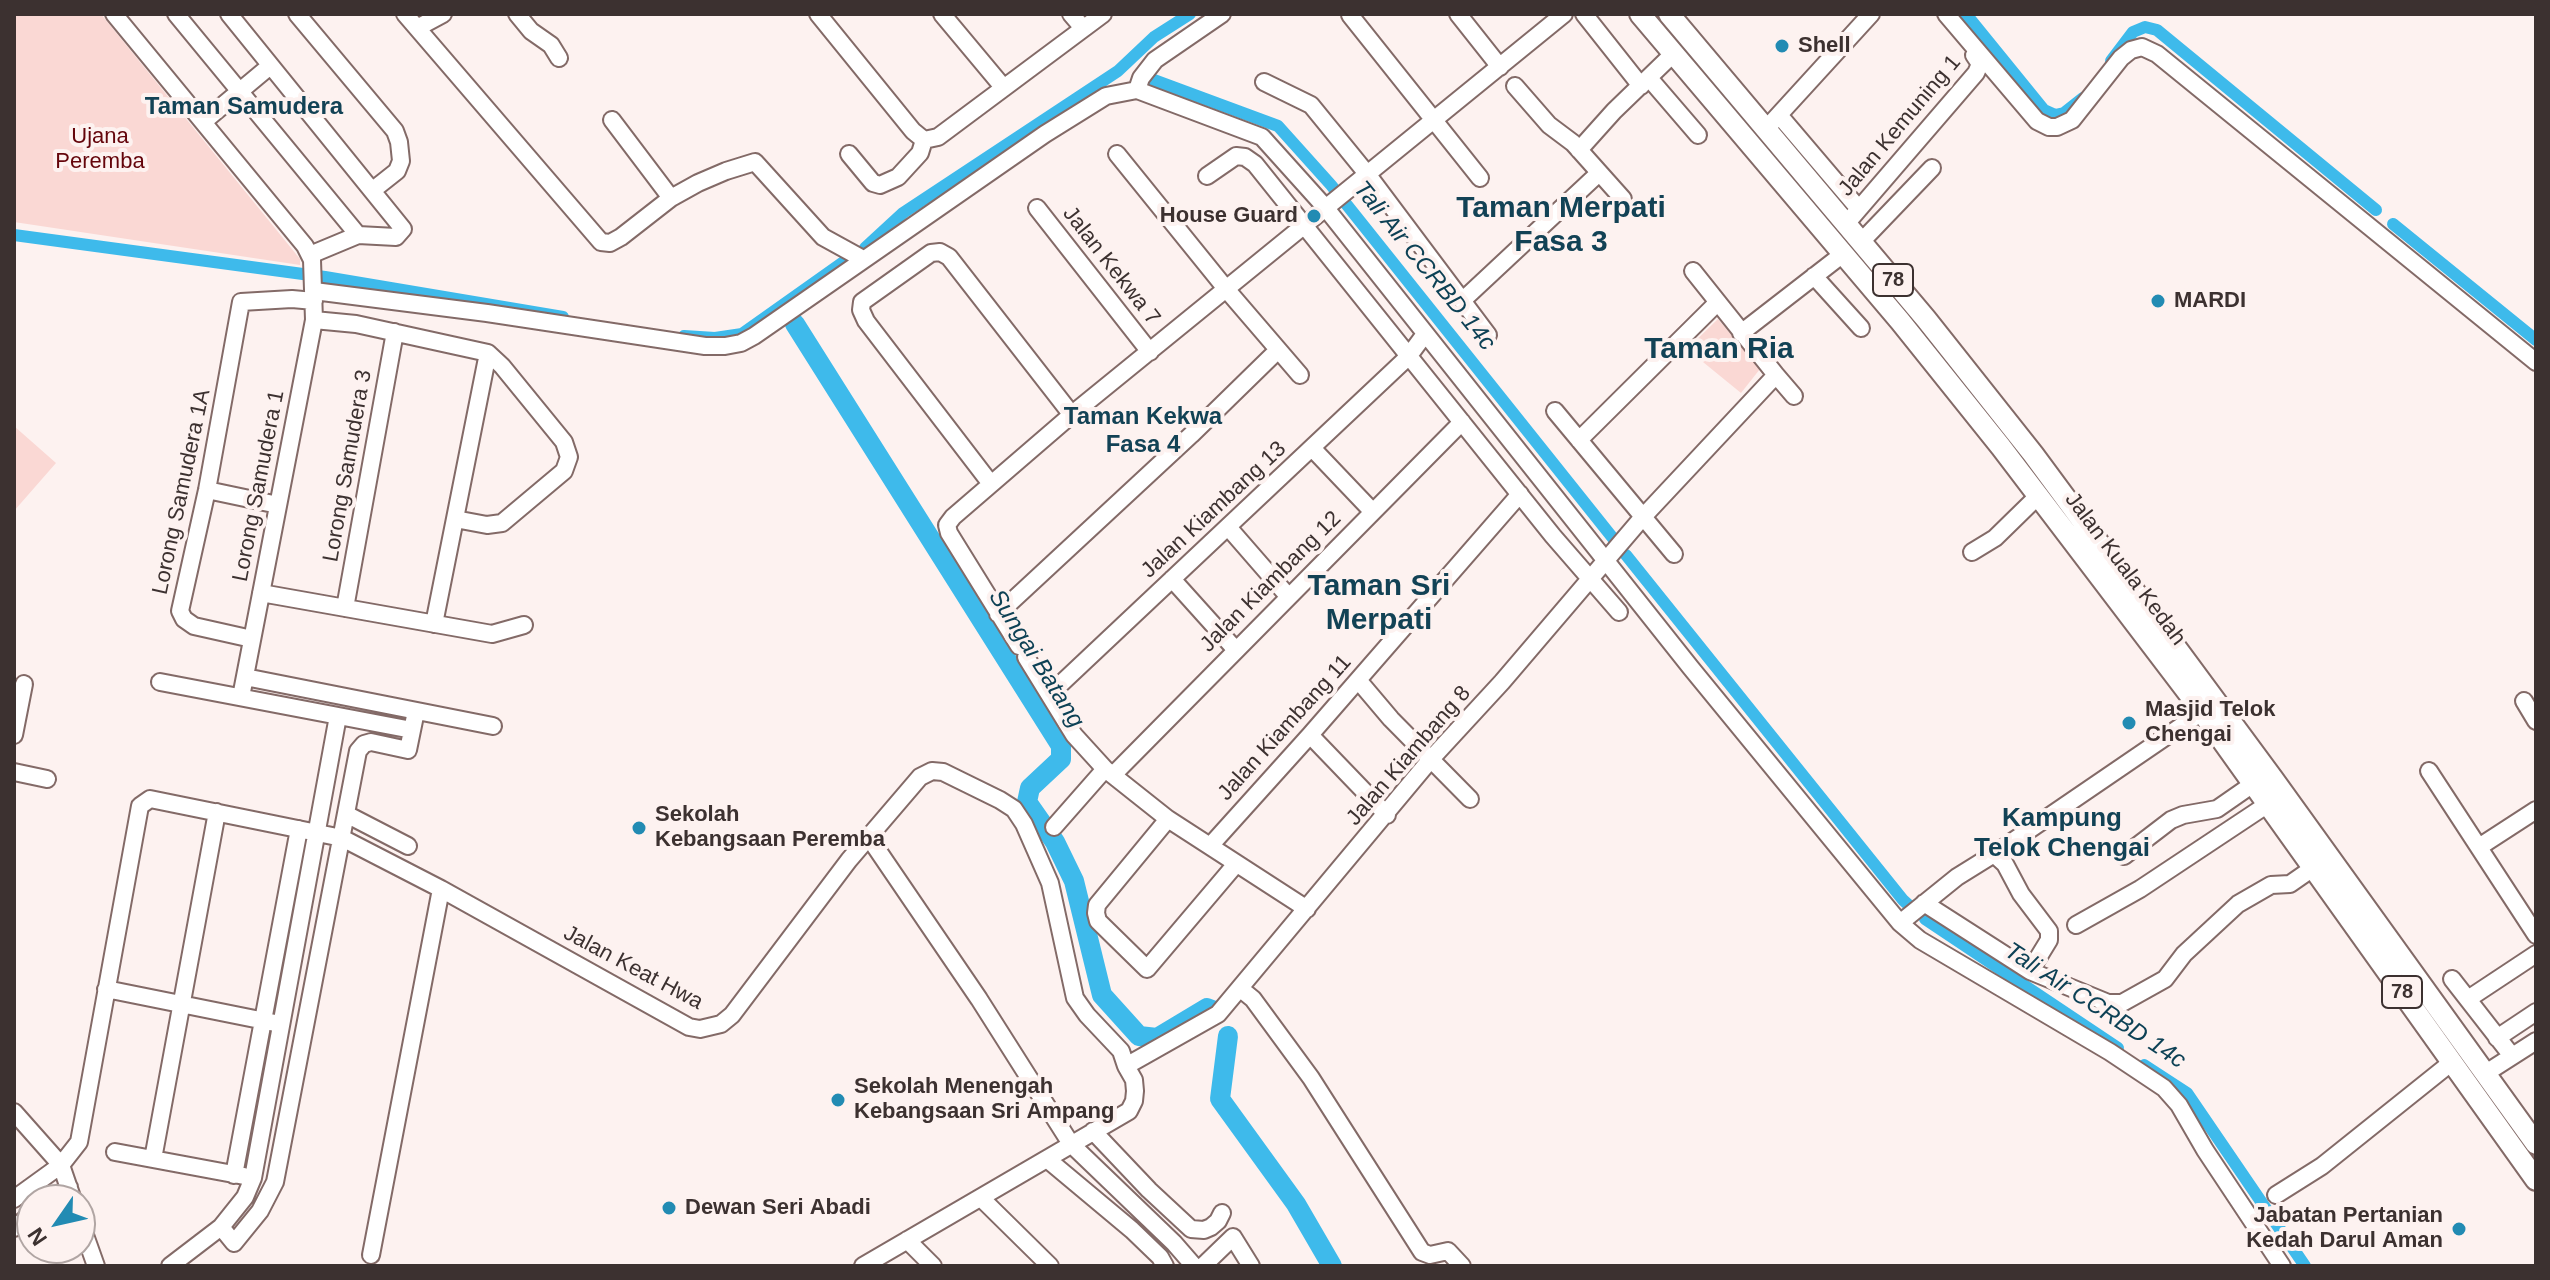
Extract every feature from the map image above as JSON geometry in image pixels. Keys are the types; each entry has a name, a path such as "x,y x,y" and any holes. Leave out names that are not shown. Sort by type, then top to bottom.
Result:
{"main road":[{"name":"Jalan Kuala Kedah","path":"1640,14 1843,254 2039,495 2268,804 2305,839 2313,868 2536,1180"},
{"name":"Jalan Kuala Kedah","path":"1669,14 1748,109 1772,122 1852,216 1861,242 1996,406 2151,612 2305,839 2486,1073 2536,1144"},
{"path":"1748,109 1763,136 1849,242 1851,247 1843,254"},
{"path":"2151,612 2155,623 2197,681 2197,688 2189,694"}],"street":[{"path":"176,14 358,235 396,237 403,232 402,226 229,14"},
{"path":"297,14 395,131 401,161 397,171 373,190"},
{"path":"405,14 596,239 606,243 615,241 671,198 712,177 755,162 823,237 863,259"},
{"path":"417,28 443,14"},
{"path":"517,14 531,31 551,45 559,58"},
{"path":"818,14 913,131 924,140"},
{"path":"942,14 1003,87"},
{"path":"1071,14 1083,28"},
{"path":"924,140 938,137 1103,14"},
{"path":"1137,90 1141,78 1155,60 1222,14"},
{"path":"1458,14 1500,67"},
{"path":"1307,909 1168,819 1109,772 1074,735 949,533 947,525 1072,415 1564,14"},
{"path":"1584,14 1698,135"},
{"path":"1772,122 1871,14"},
{"path":"1946,14 2037,121 2049,127 2072,120 2121,58 2131,50 2142,47 2157,54 2536,362"},
{"path":"116,15 203,122 313,279 487,313 705,346 741,343 754,336 1080,110 1106,96 1137,90 1262,137 1330,204 1425,334 1900,923 1920,940 2110,1052 2164,1088 2179,1105 2282,1266"},
{"path":"1350,15 1480,178"},
{"path":"1579,150 1673,54"},
{"name":"Jalan Kemuning 1","path":"1852,216 1976,73 1980,64 1974,55"},
{"path":"203,122 270,66"},
{"path":"1264,82 1311,105 1368,175 1488,335"},
{"path":"1515,86 1623,199"},
{"path":"612,120 671,198"},
{"path":"849,154 873,183 880,185 898,177 920,153 924,140"},
{"path":"1117,154 1277,351 1300,375"},
{"path":"1207,176 1229,159 1245,157 1255,164 1381,324 1619,612"},
{"path":"1861,242 1932,168"},
{"path":"1463,300 1599,173"},
{"name":"Jalan Kekwa 7","path":"1037,208 1150,352"},
{"path":"313,279 358,235"},
{"path":"991,484 866,321 861,310 862,302 931,253 940,252 949,257 1072,415"},
{"path":"1741,333 1843,254"},
{"path":"1693,271 1794,396"},
{"path":"1814,276 1861,328"},
{"name":"Lorong Samudera 1A","path":"252,639 194,626 184,619 180,611 207,490 241,302 292,299 313,279"},
{"name":"Lorong Samudera 1","path":"241,697 314,320 313,279"},
{"path":"1579,440 1717,303"},
{"path":"314,320 395,332 488,353 564,442 569,463 564,471 502,523 487,525 455,519"},
{"name":"Lorong Samudera 3","path":"345,608 395,332"},
{"name":"Jalan Kiambang 13","path":"1050,694 1408,357 1425,334"},
{"path":"998,614 1172,454 1277,351"},
{"path":"434,624 488,353"},
{"name":"Jalan Kiambang 8","path":"1247,1000 1307,909 1431,759 1771,369"},
{"path":"1555,411 1674,554"},
{"name":"Jalan Kiambang 12","path":"1054,827 1462,422"},
{"path":"1312,448 1372,511"},
{"path":"207,490 278,505"},
{"name":"Jalan Kiambang 11","path":"1210,846 1520,494"},
{"path":"1972,552 1995,538 2039,495"},
{"path":"1228,527 1288,596"},
{"path":"1172,579 1235,649"},
{"path":"261,593 492,634 524,625"},
{"path":"245,677 493,726"},
{"path":"1358,680 1391,719 1470,799"},
{"path":"160,682 412,730"},
{"path":"14,735 24,684"},
{"path":"2524,701 2536,721"},
{"path":"221,1227 234,1243 260,1211 272,1190 358,751 371,742 408,750 416,711"},
{"path":"1900,923 1957,877 2202,712"},
{"path":"170,1266 221,1227 245,1197 253,1178 338,716"},
{"path":"1310,735 1387,815"},
{"name":"Jalan Keat Hwa","path":"61,1165 79,1142 140,806 150,799 342,838 441,889 689,1027 710,1028 732,1015 868,836 920,777 932,771 943,772 1014,809 1024,824 1050,883 1075,998 1121,1051 1126,1066"},
{"path":"2429,771 2536,935"},
{"path":"14,772 47,779"},
{"path":"2124,856 2171,820 2217,809 2253,784"},
{"path":"2076,925 2140,889 2268,804"},
{"path":"2479,847 2536,810"},
{"path":"153,1159 217,812"},
{"path":"346,814 408,846"},
{"path":"1168,819 1097,905 1098,921 1147,969 1236,864"},
{"path":"234,1175 299,829"},
{"path":"868,836 961,972 1071,1144 1194,1266"},
{"path":"1994,854 2005,864 2021,894 2049,931 2049,940 2030,971"},
{"path":"1924,903 2030,971 2101,1001 2122,1003 2165,979 2184,954 2238,904 2271,885 2290,884 2313,868"},
{"path":"371,1255 441,889"},
{"path":"2468,999 2536,954"},
{"path":"2452,979 2512,1056"},
{"path":"106,989 304,1029"},
{"path":"863,1266 1129,1111 1134,1101 1134,1080 1126,1066 1247,1000 1319,1089 1422,1252 1430,1255 1448,1251 1462,1266"},
{"path":"2497,1038 2536,1012"},
{"path":"2486,1073 2536,1041"},
{"path":"2276,1195 2322,1166 2452,1062"},
{"path":"14,1112 61,1165 68,1184"},
{"path":"1093,1131 1191,1229 1211,1227 1222,1213"},
{"path":"115,1152 253,1178"},
{"path":"1047,1159 1132,1230 1165,1266"},
{"path":"14,1199 61,1165"},
{"path":"1134,1204 1149,1190"},
{"path":"981,1198 1050,1266"},
{"path":"1174,1243 1191,1229"},
{"path":"1203,1266 1233,1237 1244,1263"},
{"path":"907,1240 933,1266"}],"green space":[{"name":"Ujana Peremba","path":"14,14 101,14 300,259 300,265 14,222"},
{"path":"1718,319 1760,369 1741,393 1687,349"},
{"path":"14,426 56,463 14,511"}],"waterway":[{"path":"865,248 903,213 1118,71 1154,37 1190,14"},
{"path":"1966,14 2044,110 2055,115 2064,113 2083,98"},
{"path":"2111,61 2133,32 2145,27 2157,30 2376,210"},
{"name":"Tali Air CCRBD 14c","path":"1151,79 1278,126 1331,185 1616,542"},
{"path":"2393,224 2536,340"},
{"path":"14,235 325,277 563,317"},
{"path":"684,336 715,338 742,334 845,261"},
{"name":"Sungai Batang","path":"795,324 1061,746 1061,759 1030,788 1027,802 1055,842 1074,881 1102,995 1139,1036 1157,1038 1207,1008 1215,1011"},
{"name":"Tali Air CCRBD 14c","path":"1626,555 1914,910"},
{"name":"Tali Air CCRBD 14c","path":"1925,919 2118,1048"},
{"name":"Sungai Batang","path":"1228,1036 1220,1099 1296,1204 1332,1266"},
{"name":"Tali Air CCRBD 14c","path":"2144,1065 2187,1093 2305,1266"}],"place":[{"name":"Shell","path":"1782,46"},
{"name":"House Guard","path":"1314,216"},
{"name":"MARDI","path":"2158,301"},
{"name":"Masjid Telok Chengai","path":"2129,723"},
{"name":"Sekolah Kebangsaan Peremba","path":"639,828"},
{"name":"Sekolah Menengah Kebangsaan Sri Ampang","path":"838,1100"},
{"name":"Dewan Seri Abadi","path":"669,1208"},
{"name":"Jabatan Pertanian Kedah Darul Aman","path":"2459,1229"}],"district":[{"name":"Taman Samudera","path":"244,107"},
{"name":"Taman Merpati Fasa 3","path":"1561,226"},
{"name":"Taman Ria","path":"1719,350"},
{"name":"Taman Kekwa Fasa 4","path":"1143,431"},
{"name":"Taman Sri Merpati","path":"1379,604"},
{"name":"Kampung Telok Chengai","path":"2062,834"}]}
